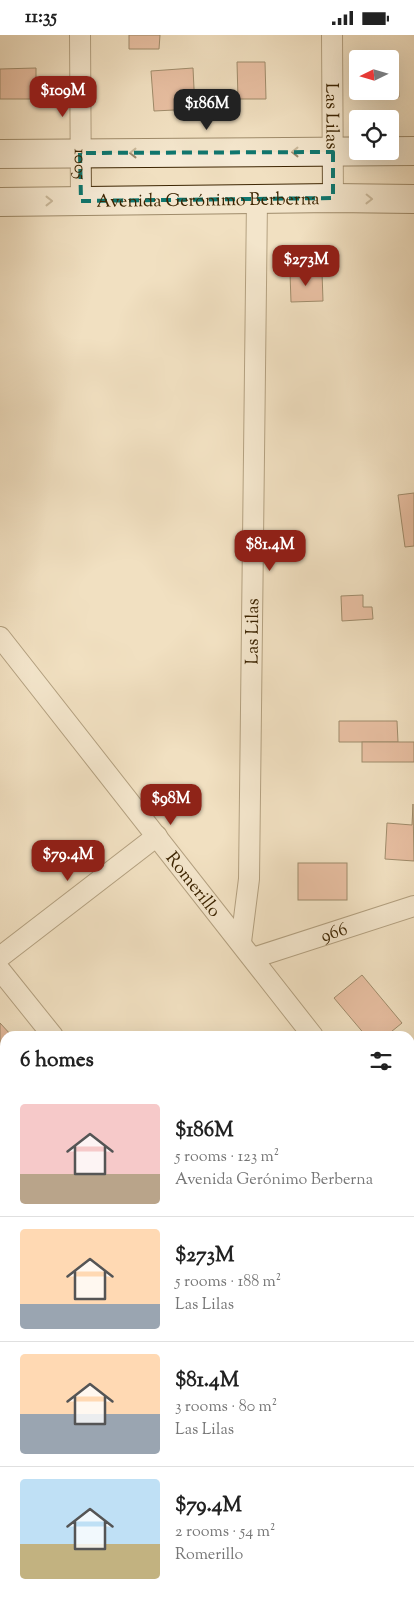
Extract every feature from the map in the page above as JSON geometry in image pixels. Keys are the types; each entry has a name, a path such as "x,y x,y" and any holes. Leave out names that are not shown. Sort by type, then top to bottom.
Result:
{"street":[{"name":"1005","path":"80,35 81,201"},
{"name":"Las Lilas","path":"332,35 333,198"},
{"path":"0,154 414,151"},
{"name":"Avenida Gerónimo Berberna","path":"0,202 333,198 414,199"},
{"name":"Las Lilas","path":"240,942 249,879 257,200"},
{"name":"Romerillo","path":"0,637 309,1031"},
{"path":"0,957 157,836"},
{"name":"966","path":"253,958 414,906"},
{"path":"0,970 49,1031"}],"highlighted area":[{"path":"333,152 333,198 81,201 80,153"}],"building":[{"path":"129,35 160,35 159,49 129,49"},
{"path":"237,62 265,62 266,99 238,99"},
{"path":"36,68 36,99 0,99 0,69"},
{"path":"193,68 195,109 154,111 151,71"},
{"path":"322,272 323,301 291,302 290,273"},
{"path":"414,493 414,546 405,547 398,495"},
{"path":"363,595 363,607 372,607 373,619 342,621 341,596"},
{"path":"339,721 397,721 398,742 339,742"},
{"path":"362,742 414,742 414,762 362,762"},
{"path":"413,804 414,861 385,859 387,823 412,825"},
{"path":"298,863 347,863 347,900 298,900"},
{"path":"362,975 402,1023 392,1031 362,1031 334,998"},
{"path":"0,1023 7,1031 0,1031"}]}
